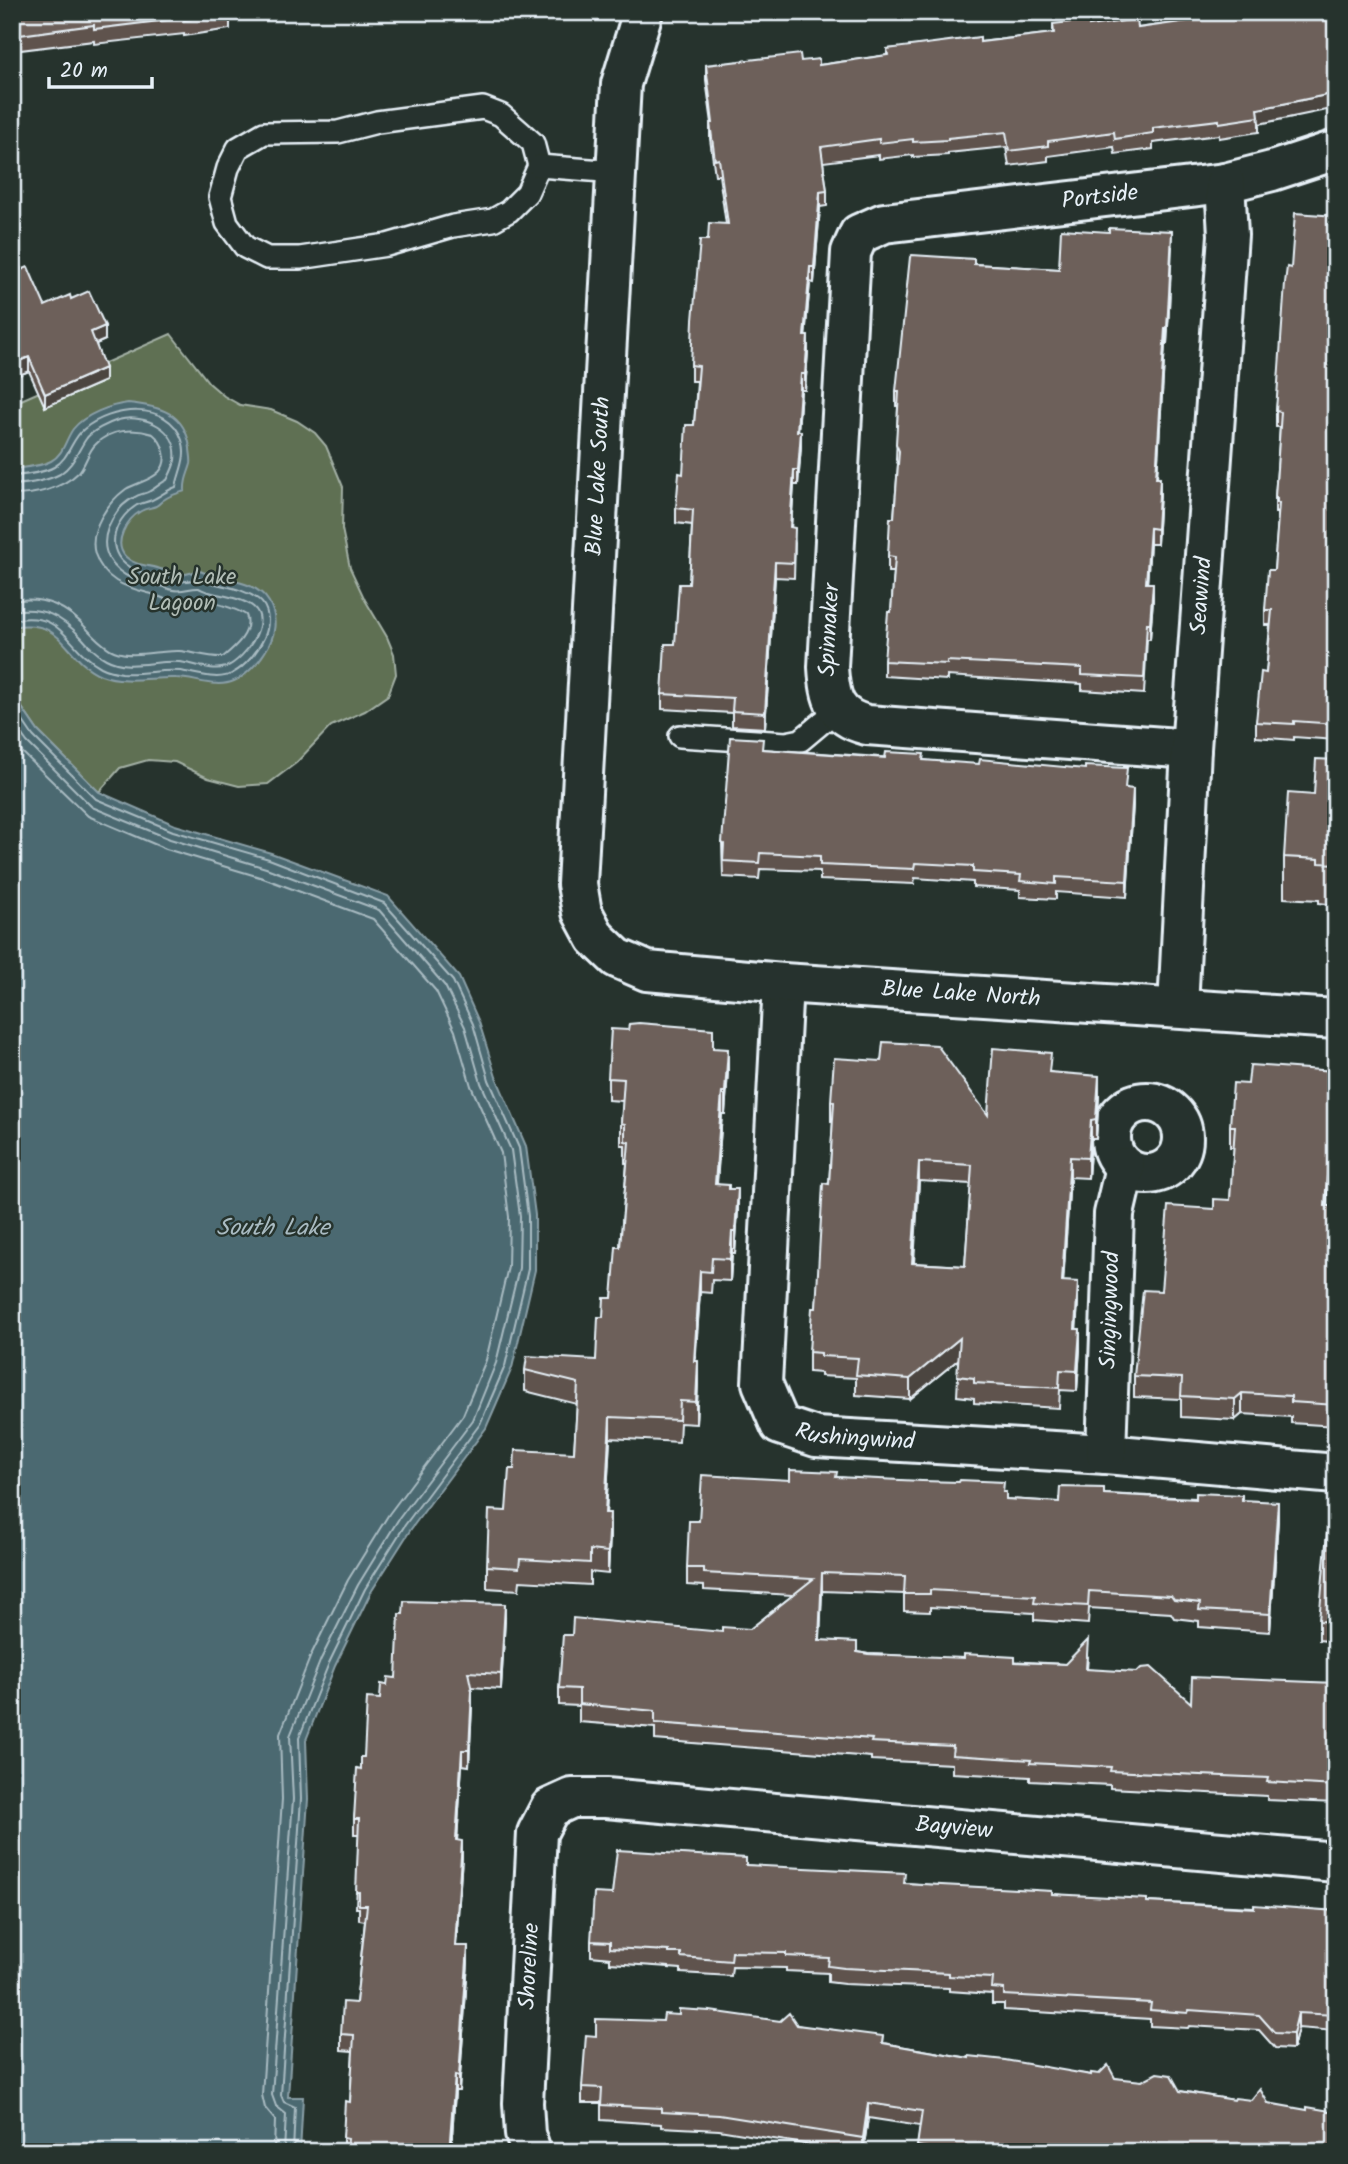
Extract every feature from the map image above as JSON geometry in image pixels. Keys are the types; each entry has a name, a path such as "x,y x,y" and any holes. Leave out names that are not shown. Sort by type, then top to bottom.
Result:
{"street":[{"name":"Blue Lake South","path":"596,938 582,912 577,884 621,84 643,12"},
{"name":"Portside","path":"859,234 884,223 1224,183 1336,150"},
{"name":"Seawind","path":"1178,1008 1191,749 1228,235 1224,183"},
{"name":"Spinnaker","path":"859,234 850,252 828,667 830,689 838,709 851,721 867,725 1191,749"},
{"name":"Blue Lake North","path":"596,938 617,958 647,971 783,983 1336,1019"},
{"name":"Rushingwind","path":"783,983 762,1383 780,1425 817,1437 1106,1454 1336,1474"},
{"name":"Singingwood","path":"1106,1454 1114,1214 1125,1167"},
{"name":"Bayview","path":"572,1798 620,1799 1336,1862"},
{"name":"Shoreline","path":"531,2152 525,2134 523,2103 537,1833 550,1808 572,1798"}],"lane":[{"path":"482,108 501,115 533,143 539,166 527,193 509,211 493,220 453,226 387,245 300,258 267,258 245,247 228,223 220,198 228,168 238,148 264,133 338,132 377,122 482,108"},
{"path":"539,166 616,172"},
{"path":"680,736 786,743 801,740 838,709"}],"green space":[{"name":"South Lake Lagoon","path":"171,334 209,383 224,396 240,405 271,410 297,421 315,433 326,446 343,487 342,529 350,568 387,637 394,654 396,674 388,695 365,711 331,726 296,763 268,784 239,786 208,778 175,762 148,760 120,768 99,792 38,731 12,693 12,404"}],"water":[{"path":"128,403 160,409 176,419 187,436 191,462 185,491 141,511 126,525 120,545 126,557 136,563 177,574 198,570 246,584 263,594 272,608 274,627 269,646 251,669 234,681 212,684 183,678 110,678 88,668 62,641 43,628 12,627 12,469 51,461 62,451 73,429 84,419 106,408"},
{"name":"South Lake","path":"12,693 38,731 99,792 175,825 271,853 388,896 459,977 479,1022 496,1077 526,1146 535,1215 535,1270 512,1368 486,1428 411,1529 371,1592 335,1666 306,1740 308,1799 288,2097 303,2097 300,2152 12,2152"}],"building":[{"path":"12,12 230,14 94,29 94,25 12,36"},
{"path":"1203,12 1336,12 1336,93 1258,109 1259,117 1153,128 1153,133 1115,139 1114,132 1048,141 1048,146 1009,151 1006,132 913,142 913,139 879,143 879,139 821,147 827,191 820,192 814,267 810,267 804,336 808,336 805,374 801,374 797,431 801,431 798,470 794,470 790,527 795,528 794,563 775,562 765,713 732,711 733,698 662,694 665,644 675,644 679,584 689,584 693,510 676,508 679,473 683,474 686,425 694,425 699,366 691,365 700,240 708,240 709,223 728,224 719,159 715,160 706,65 800,54 801,61 819,59 819,65 888,55 887,49 980,37 980,42 1054,33 1053,24 1088,20 1089,26 1137,19 1138,28 1203,19"},
{"path":"1295,213 1336,216 1336,724 1256,722 1261,672 1266,673 1272,610 1265,610 1268,570 1274,570 1279,503 1275,497 1281,412 1276,411 1285,283 1287,267 1291,268"},
{"path":"1109,228 1172,231 1156,478 1160,478 1157,529 1150,528 1146,583 1153,583 1150,623 1147,623 1144,678 1082,675 1082,668 947,661 947,664 884,661 895,557 888,556 899,451 896,444 899,391 896,391 910,257 974,259 974,264 1059,269 1061,229 1109,232"},
{"path":"28,267 45,306 70,295 71,299 89,291 105,326 91,332 105,368 45,394 29,357 14,363 12,359 12,274"},
{"path":"730,737 763,739 762,749 885,758 886,752 924,754 923,760 979,764 980,759 1085,769 1085,766 1127,768 1125,788 1133,789 1127,881 1056,877 1056,884 1020,881 1021,875 973,872 973,866 915,863 914,869 820,865 820,856 760,853 759,863 723,861"},
{"path":"1316,759 1336,760 1336,864 1319,863 1319,859 1284,857 1288,793 1314,795"},
{"path":"629,1024 713,1029 713,1048 728,1049 715,1184 738,1189 735,1232 732,1232 730,1259 712,1258 711,1272 700,1271 694,1361 698,1361 696,1402 680,1401 679,1420 610,1417 605,1513 610,1513 608,1552 590,1550 590,1563 520,1559 519,1568 487,1566 489,1510 506,1511 509,1469 514,1469 515,1450 574,1453 578,1383 525,1370 527,1356 596,1360 598,1317 603,1317 604,1298 612,1298 616,1247 620,1247 629,1142 625,1141 625,1124 621,1123 624,1079 608,1078 611,1029 628,1030"},
{"path":"883,1042 937,1045 988,1115 993,1048 1051,1053 1049,1072 1099,1076 1096,1119 1091,1120 1088,1158 1070,1157 1062,1281 1078,1282 1075,1329 1080,1329 1077,1371 1060,1370 1059,1388 974,1383 974,1378 957,1376 960,1338 910,1379 856,1375 858,1358 821,1356 821,1353 809,1352 812,1308 816,1308 823,1183 829,1184 834,1058 881,1061","holes":["919,1162 972,1165 965,1266 912,1263"]},
{"path":"1250,1065 1335,1071 1336,1125 1332,1125 1330,1129 1325,1206 1336,1206 1336,1405 1291,1402 1291,1396 1242,1393 1235,1399 1181,1396 1182,1378 1134,1376 1143,1290 1161,1291 1168,1206 1214,1209 1214,1199 1230,1200 1235,1126 1230,1126 1233,1083 1248,1084"},
{"path":"790,1470 837,1472 836,1477 1004,1482 1003,1492 1006,1492 1006,1499 1059,1502 1060,1487 1104,1488 1104,1494 1196,1499 1196,1493 1242,1495 1242,1500 1278,1502 1270,1614 1199,1610 1200,1603 1174,1600 1171,1596 1089,1591 1088,1606 1034,1603 1035,1596 930,1590 930,1594 904,1594 905,1576 822,1573 819,1640 857,1642 857,1652 868,1654 964,1658 964,1654 1015,1657 1015,1662 1065,1664 1088,1640 1086,1669 1137,1672 1141,1668 1151,1667 1191,1703 1192,1677 1336,1683 1336,1786 1267,1782 1268,1778 1110,1771 1111,1767 1030,1763 1031,1760 952,1755 953,1746 871,1742 872,1739 655,1723 655,1711 579,1704 579,1689 559,1688 563,1635 572,1635 573,1618 722,1632 722,1627 750,1629 813,1579 704,1573 704,1568 687,1568 689,1521 699,1521 702,1475 790,1480"},
{"path":"1330,1500 1336,1501 1336,1622 1319,1621"},
{"path":"404,1601 505,1604 501,1674 468,1672 472,1691 469,1750 462,1750 456,1840 462,1841 455,1946 468,1946 459,2076 455,2075 449,2152 346,2152 348,2139 343,2138 345,2101 350,2102 354,2035 341,2034 343,2002 356,2003 367,1905 359,1905 359,1892 356,1892 359,1819 354,1819 357,1768 361,1769 361,1757 364,1757 367,1698 380,1699 381,1684 387,1685 388,1677 396,1678 399,1614 403,1614"},
{"path":"617,1850 746,1858 746,1865 905,1873 904,1883 1052,1891 1052,1894 1147,1899 1147,1902 1336,1911 1336,2015 1298,2013 1293,2034 1275,2033 1259,2015 1189,2010 1188,2013 1150,2010 1151,2003 1004,1995 1004,1989 992,1988 993,1978 844,1968 828,1966 829,1958 786,1956 786,1953 732,1952 731,1961 681,1957 681,1953 669,1951 610,1948 610,1942 591,1941 594,1893 612,1894"},
{"path":"679,2009 780,2021 789,2013 797,2025 883,2036 882,2043 969,2058 1005,2060 1091,2075 1099,2074 1108,2065 1115,2078 1142,2081 1157,2073 1171,2075 1180,2091 1234,2100 1251,2100 1260,2089 1268,2103 1336,2112 1336,2152 951,2152 917,2146 922,2111 868,2103 863,2138 719,2115 601,2105 602,2088 582,2087 586,2035 596,2036 596,2019 663,2021 664,2014 679,2015"}]}
